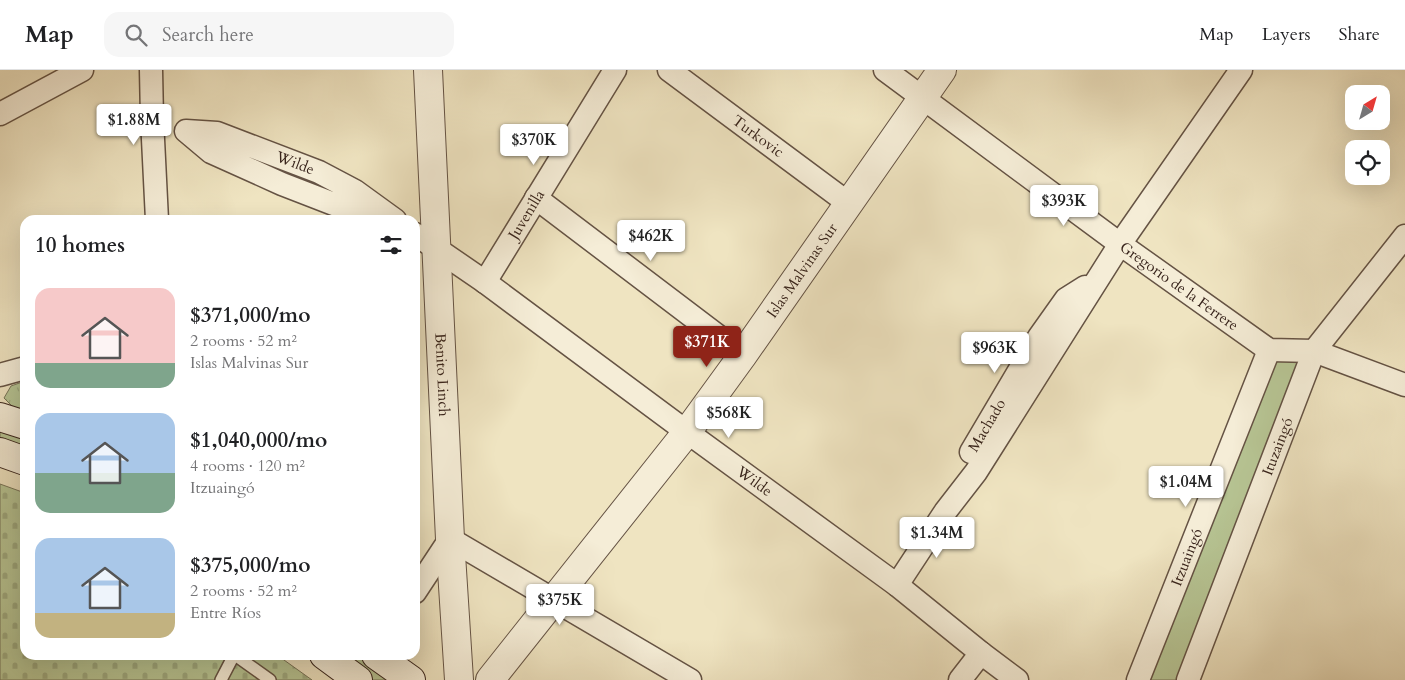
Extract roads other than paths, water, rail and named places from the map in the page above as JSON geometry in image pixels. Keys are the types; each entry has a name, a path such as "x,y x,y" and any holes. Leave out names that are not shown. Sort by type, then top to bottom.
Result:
{"street":[{"path":"0,114 82,70"},
{"path":"151,70 157,215"},
{"name":"Benito Linch","path":"428,70 425,242 450,539 459,680"},
{"name":"Juvenilla","path":"485,282 615,70"},
{"name":"Turkovic","path":"669,70 848,203"},
{"name":"Gregorio de la Ferrere","path":"885,70 1120,244 1269,350"},
{"name":"Islas Malvinas Sur","path":"490,680 687,432 942,70"},
{"name":"Machado","path":"897,585 945,512 976,472 1120,244 1241,70"},
{"name":"Wilde","path":"152,120 186,131 217,133 319,172 355,192 388,215"},
{"name":"Wilde","path":"186,131 211,152 282,184 362,215"},
{"path":"536,198 743,355"},
{"name":"Ituzaingó","path":"1188,680 1314,351 1405,236"},
{"name":"Wilde","path":"425,242 485,282 897,585 1017,680"},
{"path":"1269,350 1314,351 1405,385"},
{"name":"Itzuaingó","path":"1138,680 1269,350"},
{"path":"0,375 20,369"},
{"path":"0,417 20,424"},
{"path":"0,452 20,459"},
{"path":"420,584 450,539 690,680"},
{"path":"960,680 981,653"},
{"path":"331,660 357,680 371,660"},
{"path":"381,660 411,680"}],"lane":[{"path":"222,680 232,660"},
{"path":"242,660 270,680"}]}
